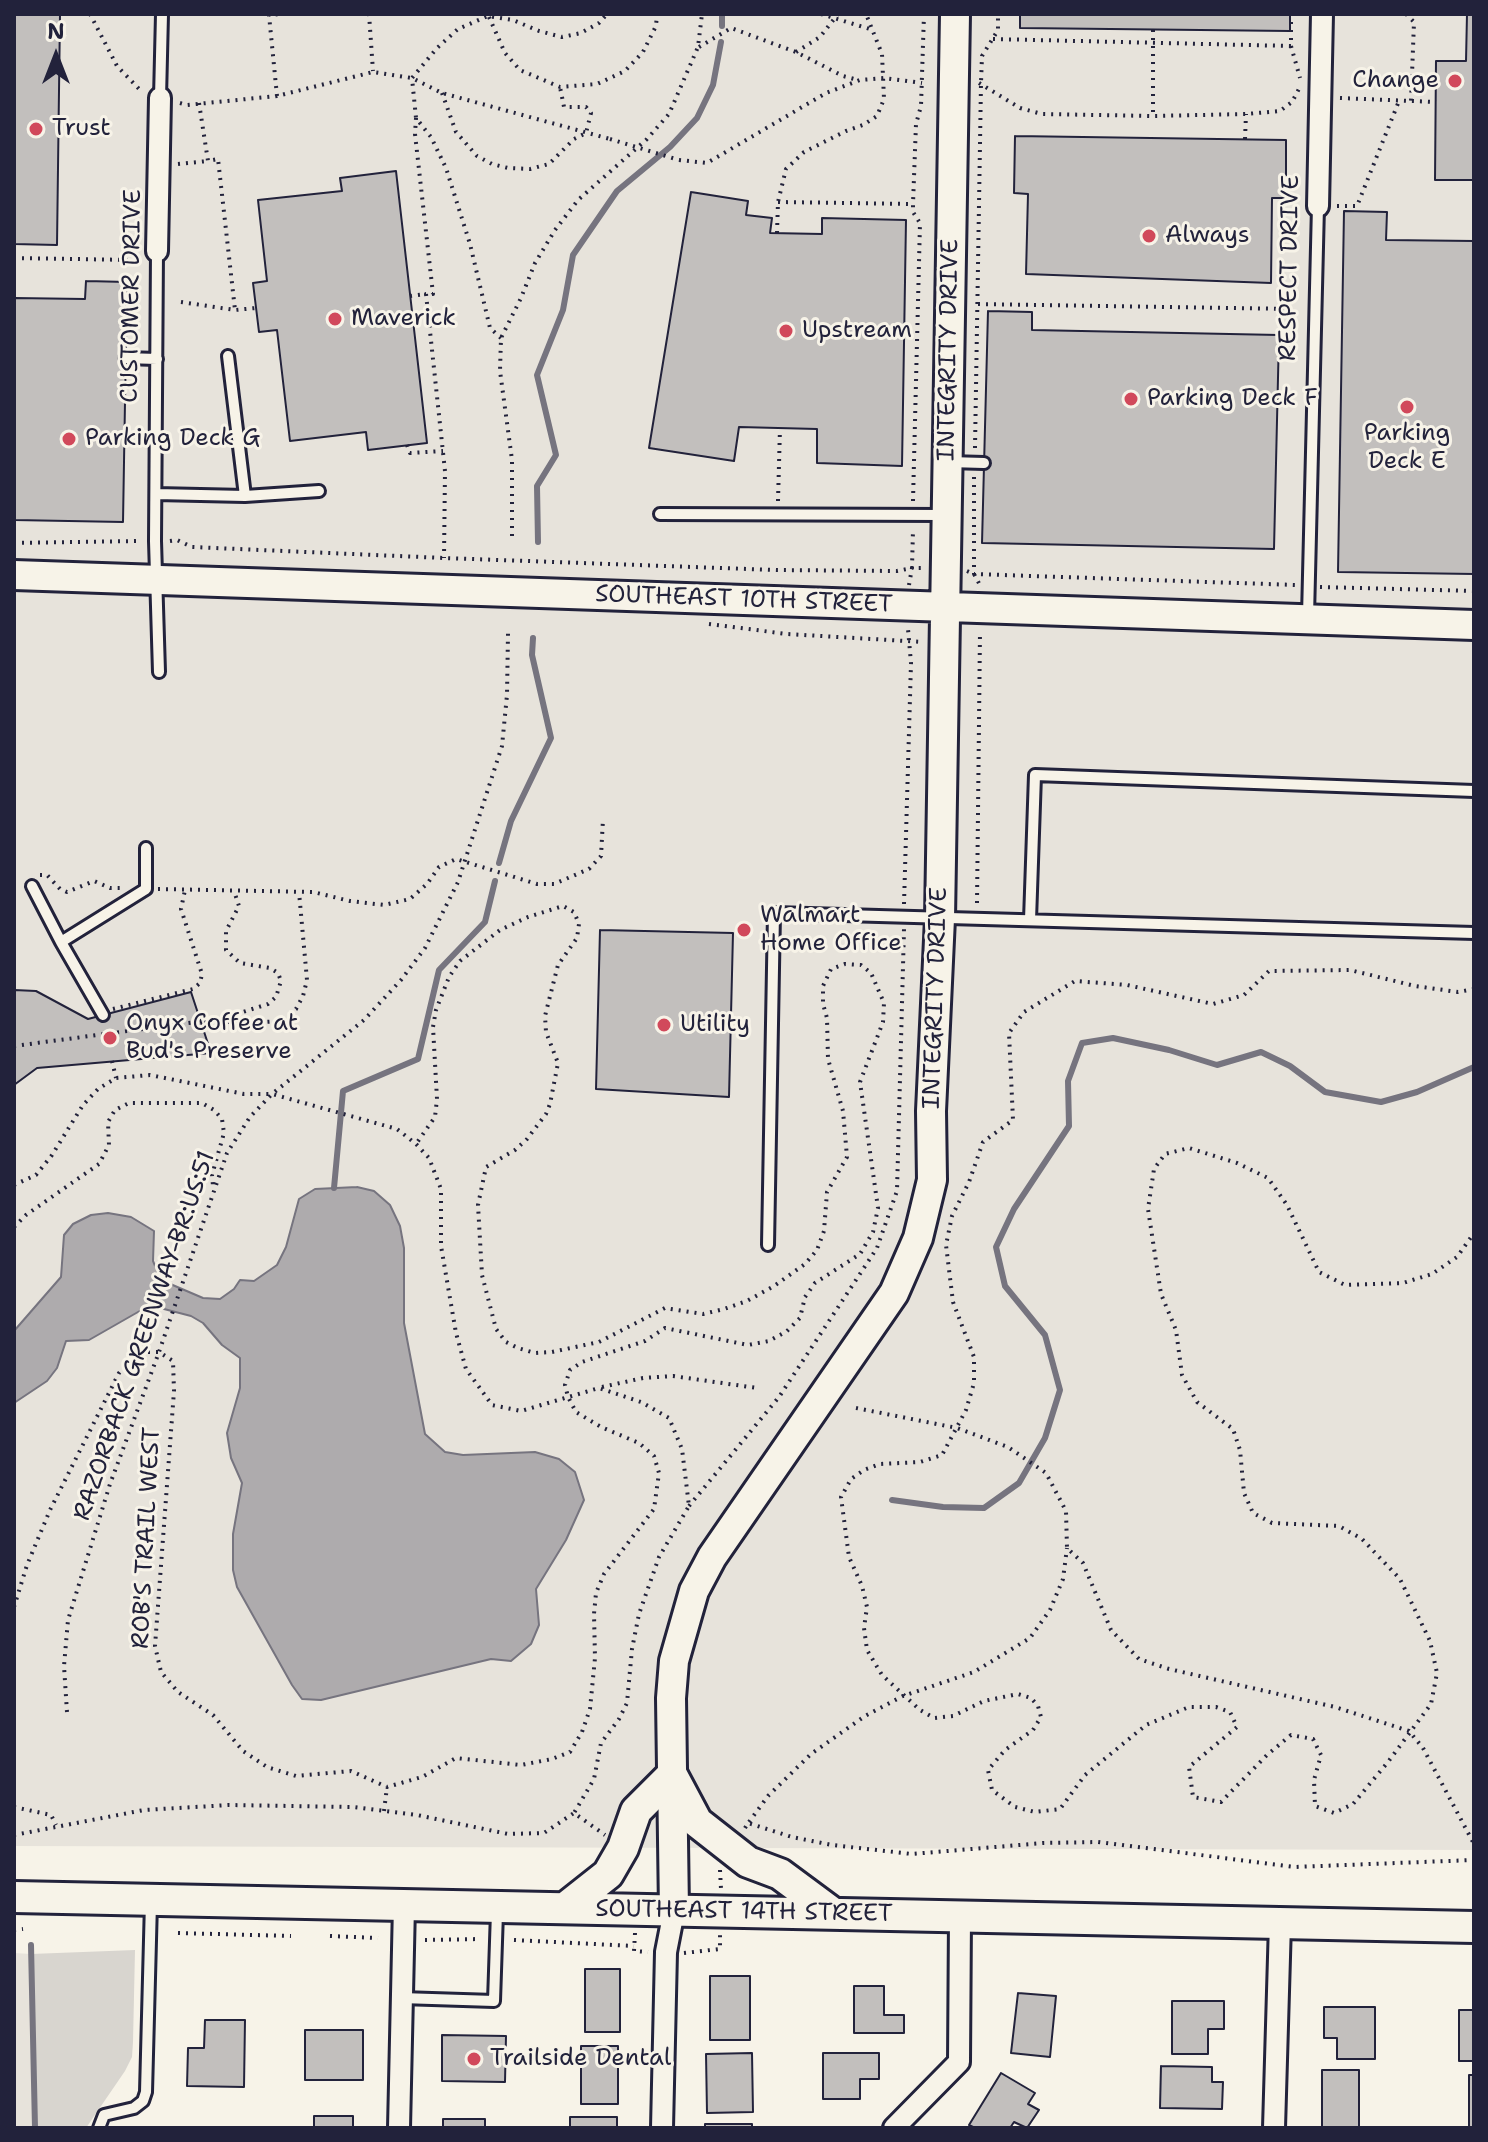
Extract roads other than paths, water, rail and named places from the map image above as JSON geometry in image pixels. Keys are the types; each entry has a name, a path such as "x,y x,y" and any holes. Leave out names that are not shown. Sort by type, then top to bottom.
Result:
{"main road":[{"path":"565,1908 608,1874 623,1848 636,1811 672,1775 697,1822 748,1862 780,1874 834,1914"},
{"name":"SOUTHEAST 14TH STREET","path":"14,1897 1474,1927"}],"street":[{"name":"INTEGRITY DRIVE","path":"674,1911 671,1698 674,1661 694,1591 712,1557 894,1293 918,1238 932,1180 931,1111 940,918 946,515 969,463 955,14"},
{"name":"RESPECT DRIVE","path":"1318,206 1311,83 1322,14"},
{"name":"CUSTOMER DRIVE","path":"157,251 160,98"},
{"name":"SOUTHEAST 10TH STREET","path":"14,575 1474,625"},
{"path":"399,2128 404,1905"},
{"path":"662,2128 666,1952 674,1911"},
{"path":"894,2128 959,2062 960,1917"},
{"path":"1274,2128 1280,1923"}],"lane":[{"name":"CUSTOMER DRIVE","path":"160,98 162,14"},
{"name":"RESPECT DRIVE","path":"1307,619 1318,206"},
{"name":"CUSTOMER DRIVE","path":"157,251 155,579 159,672"},
{"path":"228,356 245,496"},
{"path":"125,358 157,359"},
{"path":"156,494 245,496 319,491"},
{"path":"660,514 946,515"},
{"path":"1030,920 1035,775 1474,791"},
{"path":"61,942 146,889 146,848"},
{"path":"32,886 102,1013"},
{"path":"768,1245 774,913 1474,933"},
{"path":"99,2128 104,2115 134,2108 143,2101 146,2092 151,1900"},
{"path":"401,1998 494,2001 497,1907"}],"waterway":[{"path":"722,14 722,26"},
{"path":"538,542 537,486 556,455 537,375 563,310 573,255 617,191 670,147 697,118 713,85 721,42"},
{"path":"499,863 511,821 551,738 532,655 533,638"},
{"path":"334,1188 343,1091 418,1059 439,970 485,922 495,881"},
{"path":"892,1500 943,1507 984,1508 1019,1483 1045,1438 1060,1390 1045,1335 1005,1286 996,1247 1014,1209 1069,1126 1068,1081 1082,1043 1113,1038 1169,1050 1217,1065 1261,1052 1290,1066 1325,1092 1381,1102 1417,1092 1474,1067"},
{"path":"31,1945 35,2128"}],"place":[{"name":"Change","path":"1455,81"},
{"name":"Trust","path":"36,129"},
{"name":"Always","path":"1149,236"},
{"name":"Maverick","path":"335,319"},
{"name":"Upstream","path":"786,331"},
{"name":"Parking Deck F","path":"1131,399"},
{"name":"Parking Deck E","path":"1407,407"},
{"name":"Parking Deck G","path":"69,439"},
{"name":"Walmart Home Office","path":"744,930"},
{"name":"Utility","path":"664,1025"},
{"name":"Onyx Coffee at Bud's Preserve","path":"110,1038"},
{"name":"Trailside Dental","path":"474,2059"}]}
